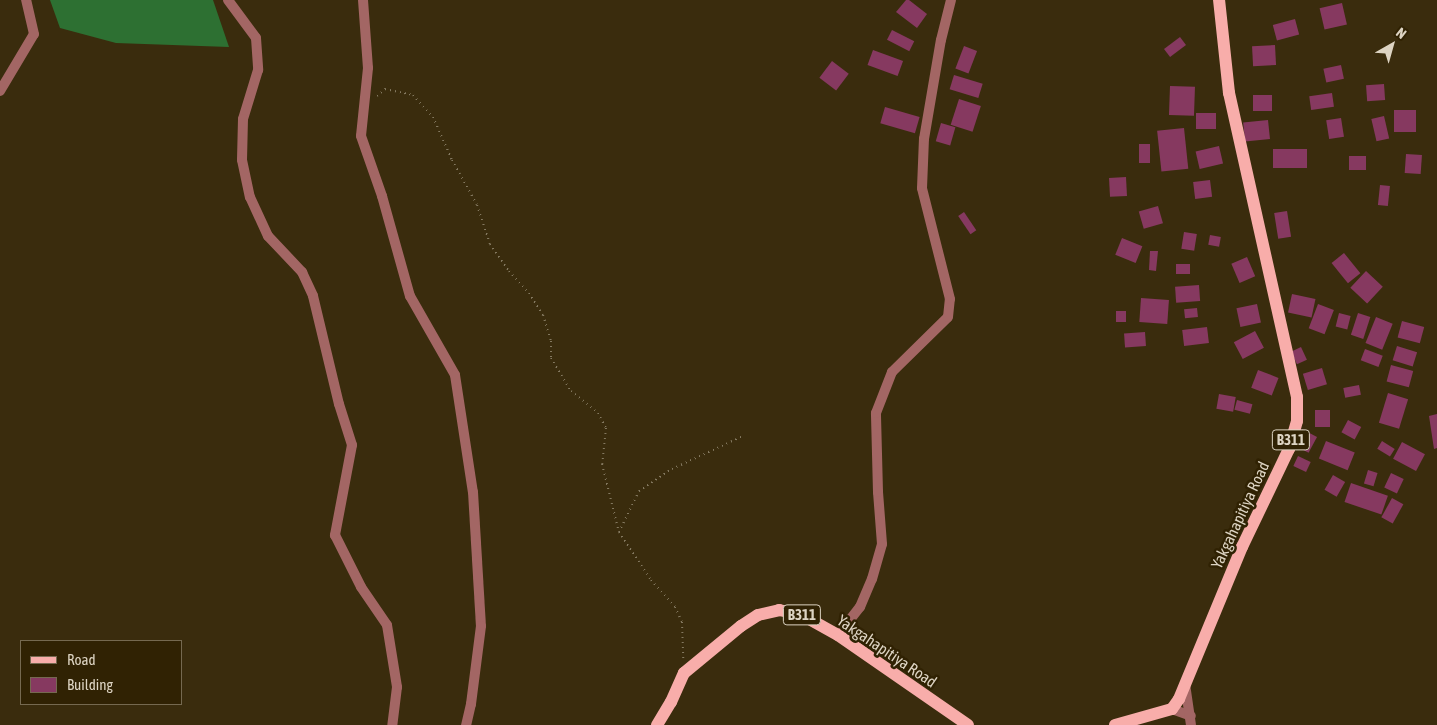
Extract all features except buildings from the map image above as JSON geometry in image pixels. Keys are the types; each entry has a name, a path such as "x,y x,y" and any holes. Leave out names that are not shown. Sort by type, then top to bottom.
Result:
{"main road":[{"name":"Yakgahapitiya Road","path":"1172,709 1185,683 1242,547 1289,449 1297,421 1297,397 1228,93 1219,0"},
{"name":"Yakgahapitiya Road","path":"657,725 671,702 684,673 741,626 758,615 779,610 802,615 838,635 968,725"},
{"path":"1115,725 1172,709"}],"street":[{"path":"0,91 34,34 26,0"},
{"path":"228,0 256,38 258,70 243,119 242,160 250,197 268,236 302,272 313,296 339,404 352,445 336,535 361,587 387,625 397,687 392,725"},
{"path":"363,0 368,68 361,136 382,196 410,296 456,375 473,492 481,626 471,704 466,725"},
{"path":"838,635 860,607 872,579 882,544 878,492 876,413 892,372 948,317 950,298 922,188 924,139 941,40 951,0"},
{"path":"1185,683 1191,721"},
{"path":"1172,709 1191,721"}],"path":[{"path":"365,106 385,89 413,95 433,118 452,160 477,204 490,244 509,271 529,293 543,315 551,341 551,358 571,391 598,412 606,428 602,464 619,532 651,580 675,607 682,622 684,673"},
{"path":"619,532 639,491 672,469 743,436"}],"green space":[{"path":"50,0 213,0 229,47 116,43 60,28"}]}
